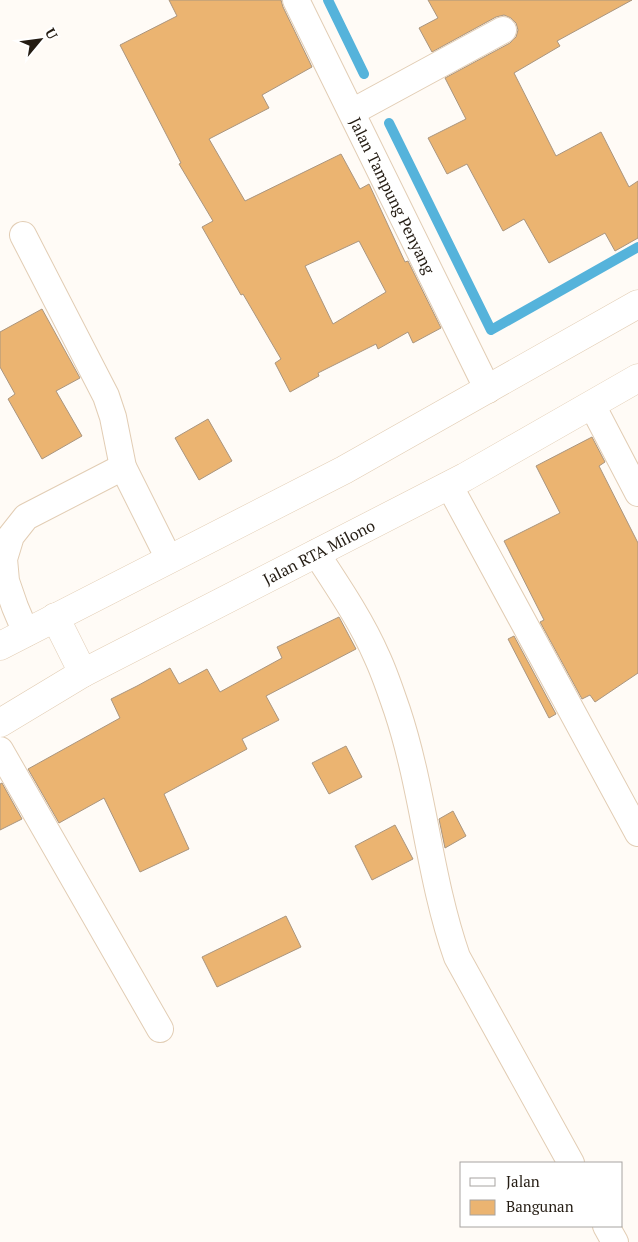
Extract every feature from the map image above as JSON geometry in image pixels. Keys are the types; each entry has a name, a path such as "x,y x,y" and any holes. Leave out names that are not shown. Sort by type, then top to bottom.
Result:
{"highway":[{"path":"0,646 344,470 638,304"},
{"name":"Jalan RTA Milono","path":"0,723 83,673 449,485 638,378"},
{"path":"55,617 83,673"}],"street":[{"name":"Jalan Tampung Penyang","path":"296,0 488,390"},
{"path":"352,112 503,30"},
{"path":"23,235 106,396 113,417 123,467 169,560"},
{"path":"592,405 638,493"},
{"path":"26,633 6,582 4,559 11,536 26,517 123,467"},
{"path":"449,485 638,834"},
{"path":"316,553 345,599 377,656 398,712 414,772 448,931 457,957 570,1162"},
{"path":"0,750 160,1029"},
{"path":"607,1227 615,1242"}],"building":[{"path":"169,0 281,0 312,67 262,95 269,108 209,139 245,201 341,154 360,189 369,184 405,262 408,261 441,328 413,343 408,332 378,349 376,344 318,373 319,376 290,392 275,363 281,359 202,227 213,221 179,164 181,163 120,45 177,16","holes":["359,241 386,292 333,324 305,266"]},
{"path":"428,0 632,0 557,41 560,46 514,73 556,156 601,132 629,187 638,181 638,238 615,251 605,233 549,263 524,219 503,231 467,164 447,174 428,138 466,119 445,78 510,43 516,37 518,30 516,23 511,18 504,15 496,17 432,52 419,28 438,18"},
{"path":"42,309 80,378 56,391 82,436 42,459 8,399 15,394 0,367 0,332"},
{"path":"208,419 232,461 199,480 175,438"},
{"path":"592,437 605,462 599,466 638,543 638,673 595,702 590,695 582,699 540,622 544,620 504,541 560,513 536,466"},
{"path":"339,617 356,649 266,696 279,720 242,739 247,749 164,794 189,849 140,872 104,798 59,823 28,769 120,718 111,699 170,668 179,684 207,669 220,692 282,658 277,647"},
{"path":"514,636 556,714 549,718 508,639"},
{"path":"346,746 362,777 329,794 312,763"},
{"path":"2,783 22,819 0,830 0,784"},
{"path":"453,811 466,836 445,848 439,819"},
{"path":"395,825 413,859 372,880 355,846"},
{"path":"286,916 301,947 217,987 202,957"}],"waterway":[{"path":"328,0 364,74"},
{"path":"389,123 491,330 638,247"}]}
